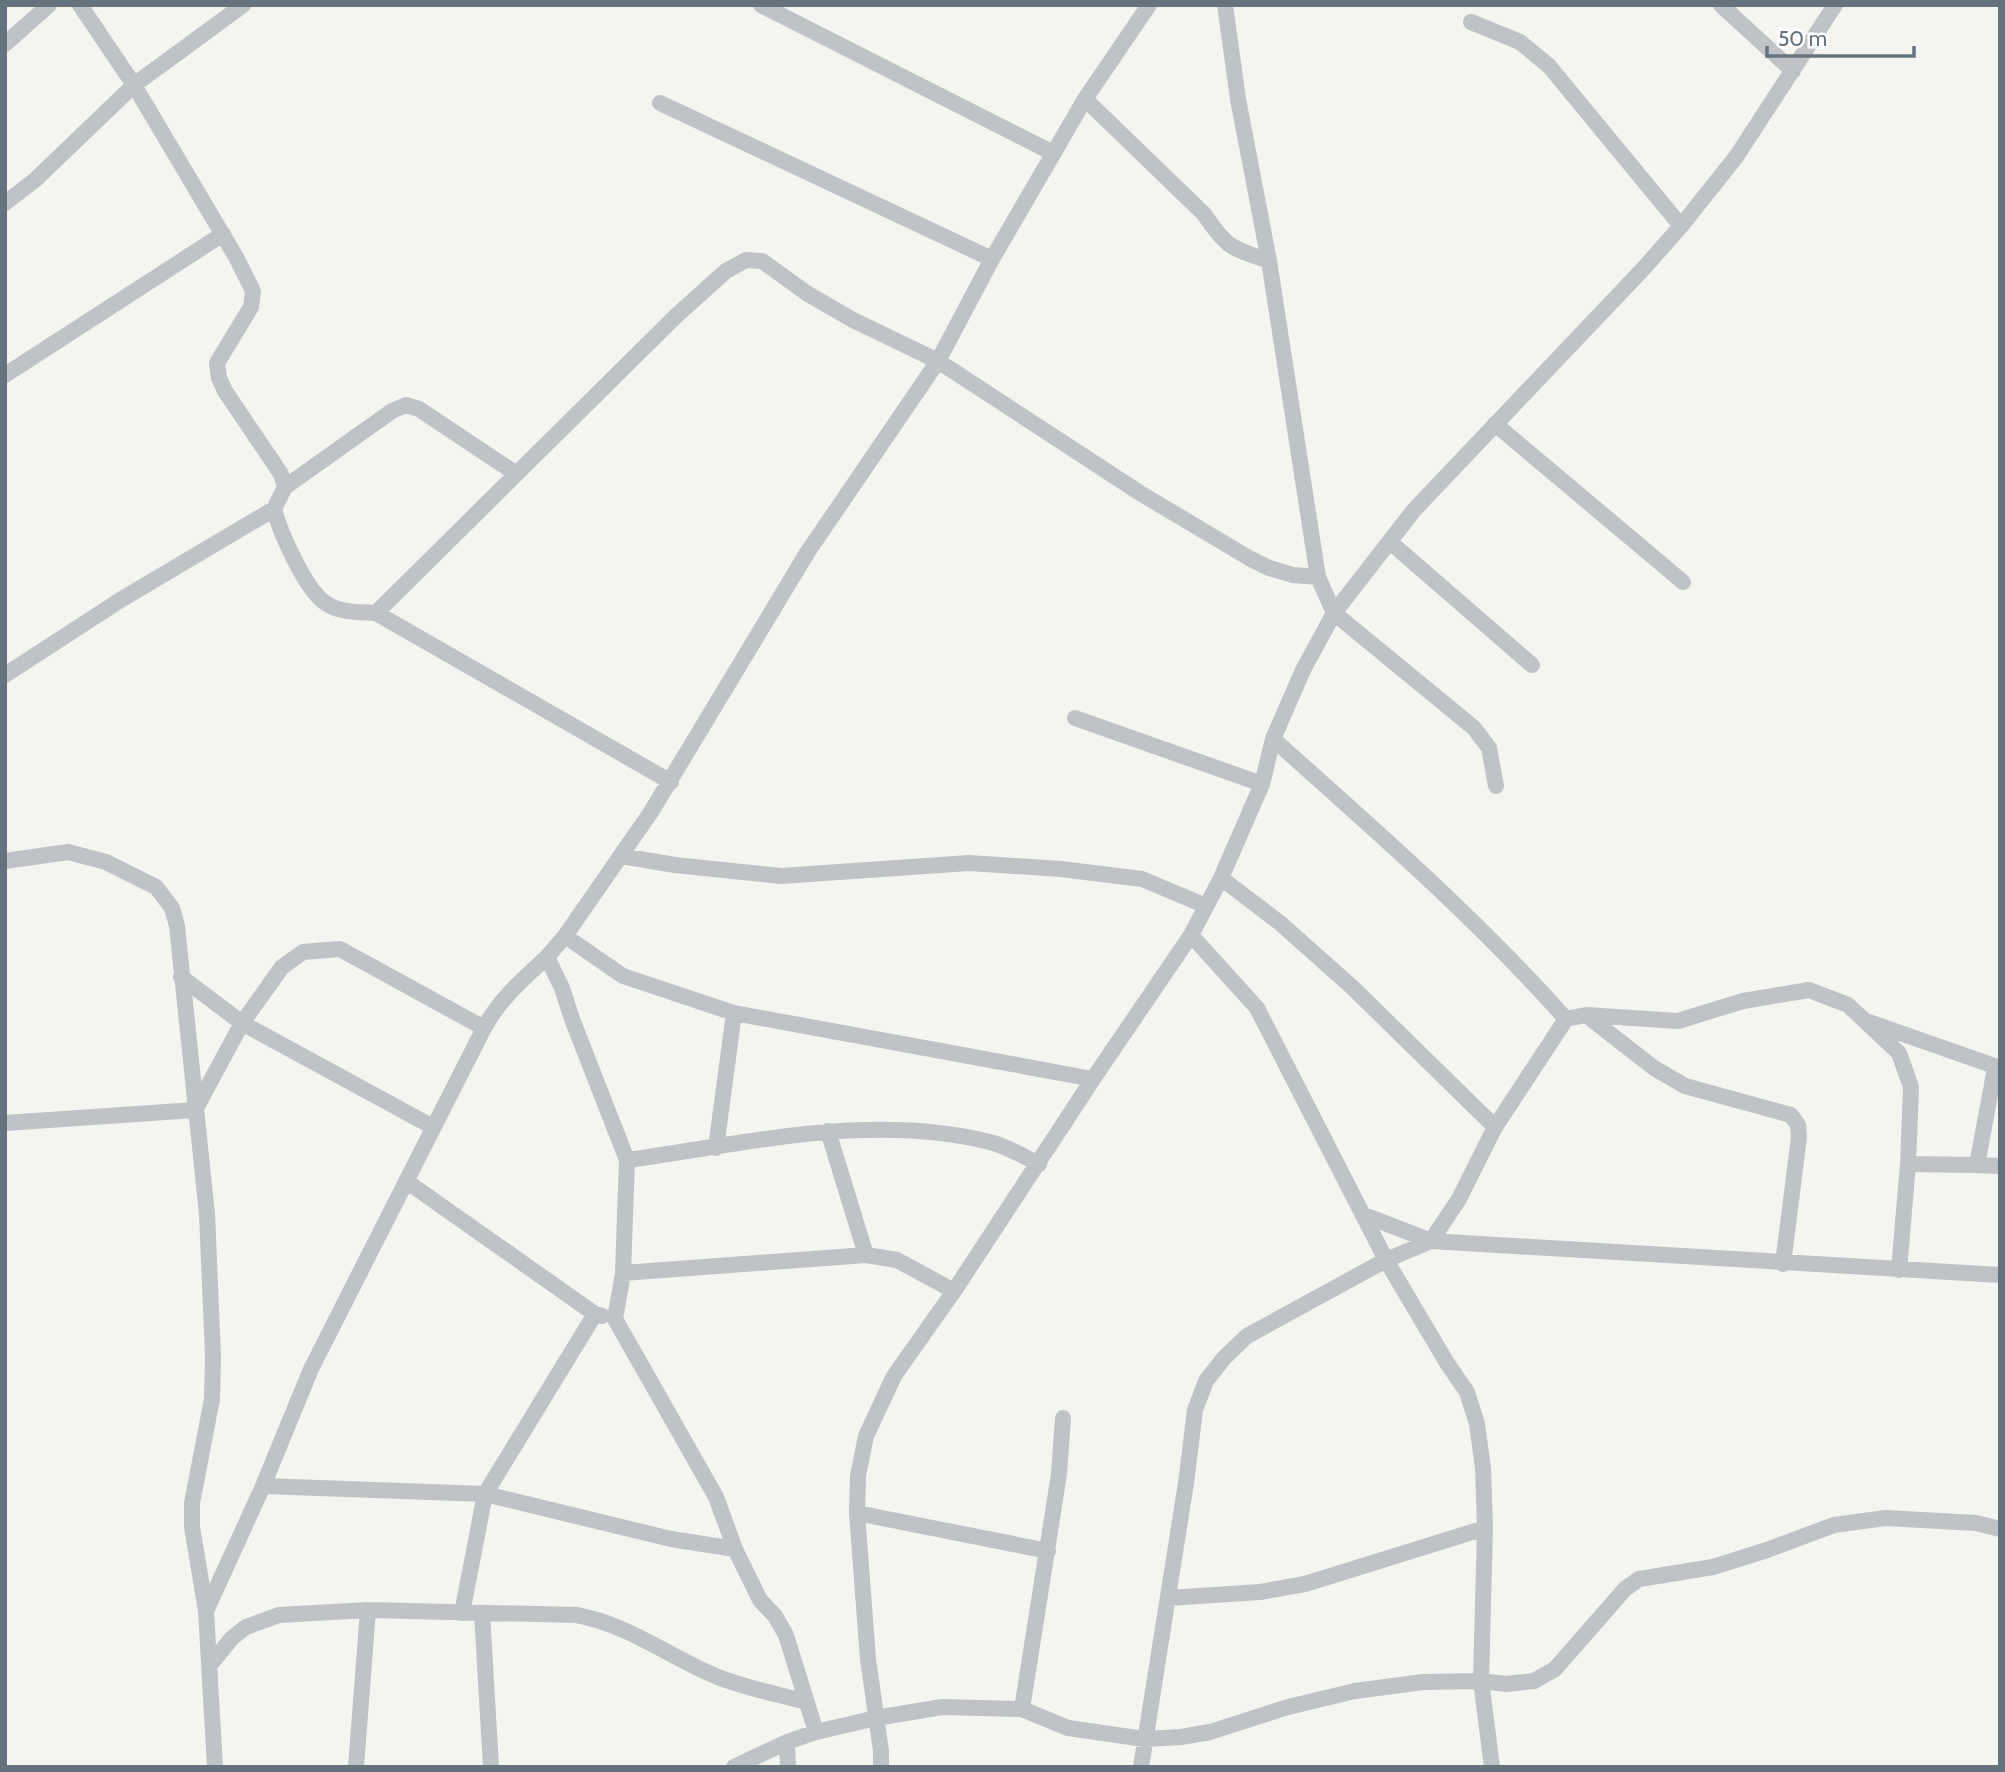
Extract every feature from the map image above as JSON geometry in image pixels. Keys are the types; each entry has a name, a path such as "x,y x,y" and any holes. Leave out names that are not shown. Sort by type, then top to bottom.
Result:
{"street":[{"path":"5,44 49,5"},
{"path":"80,5 134,85 223,234 253,290 251,307 218,363 219,378 281,474 285,487"},
{"path":"5,202 35,180 134,85 243,5"},
{"path":"761,5 1054,153"},
{"path":"206,1611 263,1486 311,1369 495,1007 565,936 671,782 807,553 938,360 992,259 1085,99 1149,5"},
{"path":"1225,5 1238,99 1269,261 1318,578 1334,613 1474,728 1489,748 1496,786"},
{"path":"1721,5 1793,71"},
{"path":"881,1767 868,1659 857,1513 858,1476 866,1436 894,1377 1191,935 1221,878 1262,784 1273,739 1303,670 1334,613 1414,510 1681,226 1736,157 1835,5"},
{"path":"1471,22 1520,42 1549,66 1681,226"},
{"path":"1085,99 1204,214 1218,236 1231,248 1269,261"},
{"path":"660,103 992,259"},
{"path":"5,376 223,234"},
{"path":"376,613 677,315 726,271 746,260 762,261 808,294 853,320 938,360 1140,493 1249,558 1269,568 1293,575 1318,578"},
{"path":"5,655 11,672 122,599 274,509 285,487 391,411 405,405 419,409 515,473"},
{"path":"1495,424 1683,582"},
{"path":"274,509 279,529 314,593 327,604 345,611 376,613 671,782"},
{"path":"1390,542 1532,665"},
{"path":"1075,718 1262,784"},
{"path":"1273,739 1412,862 1530,978 1566,1019"},
{"path":"5,861 68,852 106,862 156,887 172,908 207,1214 213,1356 212,1399 192,1503 195,1552 206,1611 215,1767"},
{"path":"621,856 675,865 781,876 969,863 1061,869 1142,879 1206,906"},
{"path":"1221,878 1280,923 1352,987 1495,1127"},
{"path":"1191,935 1256,1007 1386,1260 1467,1392 1477,1424 1483,1468 1485,1528 1481,1681 1492,1767"},
{"path":"565,936 623,976 734,1013 1093,1079"},
{"path":"195,1110 242,1023 282,967 303,952 340,949 484,1028"},
{"path":"547,957 562,988 627,1160 623,1273 615,1319 716,1497 735,1549 760,1600 775,1616 786,1635 816,1732"},
{"path":"181,976 242,1023 433,1127"},
{"path":"1141,1767 1195,1410 1206,1381 1224,1358 1247,1336 1386,1260 1430,1241 1460,1199 1495,1127 1566,1019 1586,1015 1678,1021 1743,1002 1809,990 1848,1005 1899,1053 1911,1087 1909,1164 1899,1269"},
{"path":"716,1148 734,1013"},
{"path":"1586,1015 1654,1068 1685,1086 1791,1115 1798,1125 1799,1137 1783,1264"},
{"path":"1863,1020 1997,1068 1977,1165"},
{"path":"5,1123 195,1110"},
{"path":"627,1160 828,1131 892,1130 954,1135 992,1142 1039,1164"},
{"path":"828,1131 866,1255"},
{"path":"1909,1164 2000,1166"},
{"path":"406,1181 595,1314 615,1319"},
{"path":"1364,1215 1430,1241 2000,1275"},
{"path":"623,1273 866,1255 897,1259 954,1290"},
{"path":"462,1613 485,1494 595,1314"},
{"path":"1021,1709 1048,1551 1059,1474 1063,1418"},
{"path":"263,1486 485,1494 671,1539 735,1549"},
{"path":"857,1513 1048,1551"},
{"path":"734,1767 787,1742 816,1732 942,1707 1021,1709 1068,1728 1144,1739 1210,1732 1288,1707 1355,1692 1423,1682 1481,1681 1506,1684 1534,1681 1555,1669 1625,1589 1639,1579 1713,1567 1834,1525 1886,1518 1976,1523 2000,1530"},
{"path":"1168,1598 1260,1592 1305,1584 1485,1528"},
{"path":"210,1665 232,1638 246,1627 279,1615 368,1610 576,1615 623,1628 718,1676 806,1702"},
{"path":"356,1767 368,1610"},
{"path":"482,1613 491,1767"},
{"path":"787,1742 788,1767"}]}
